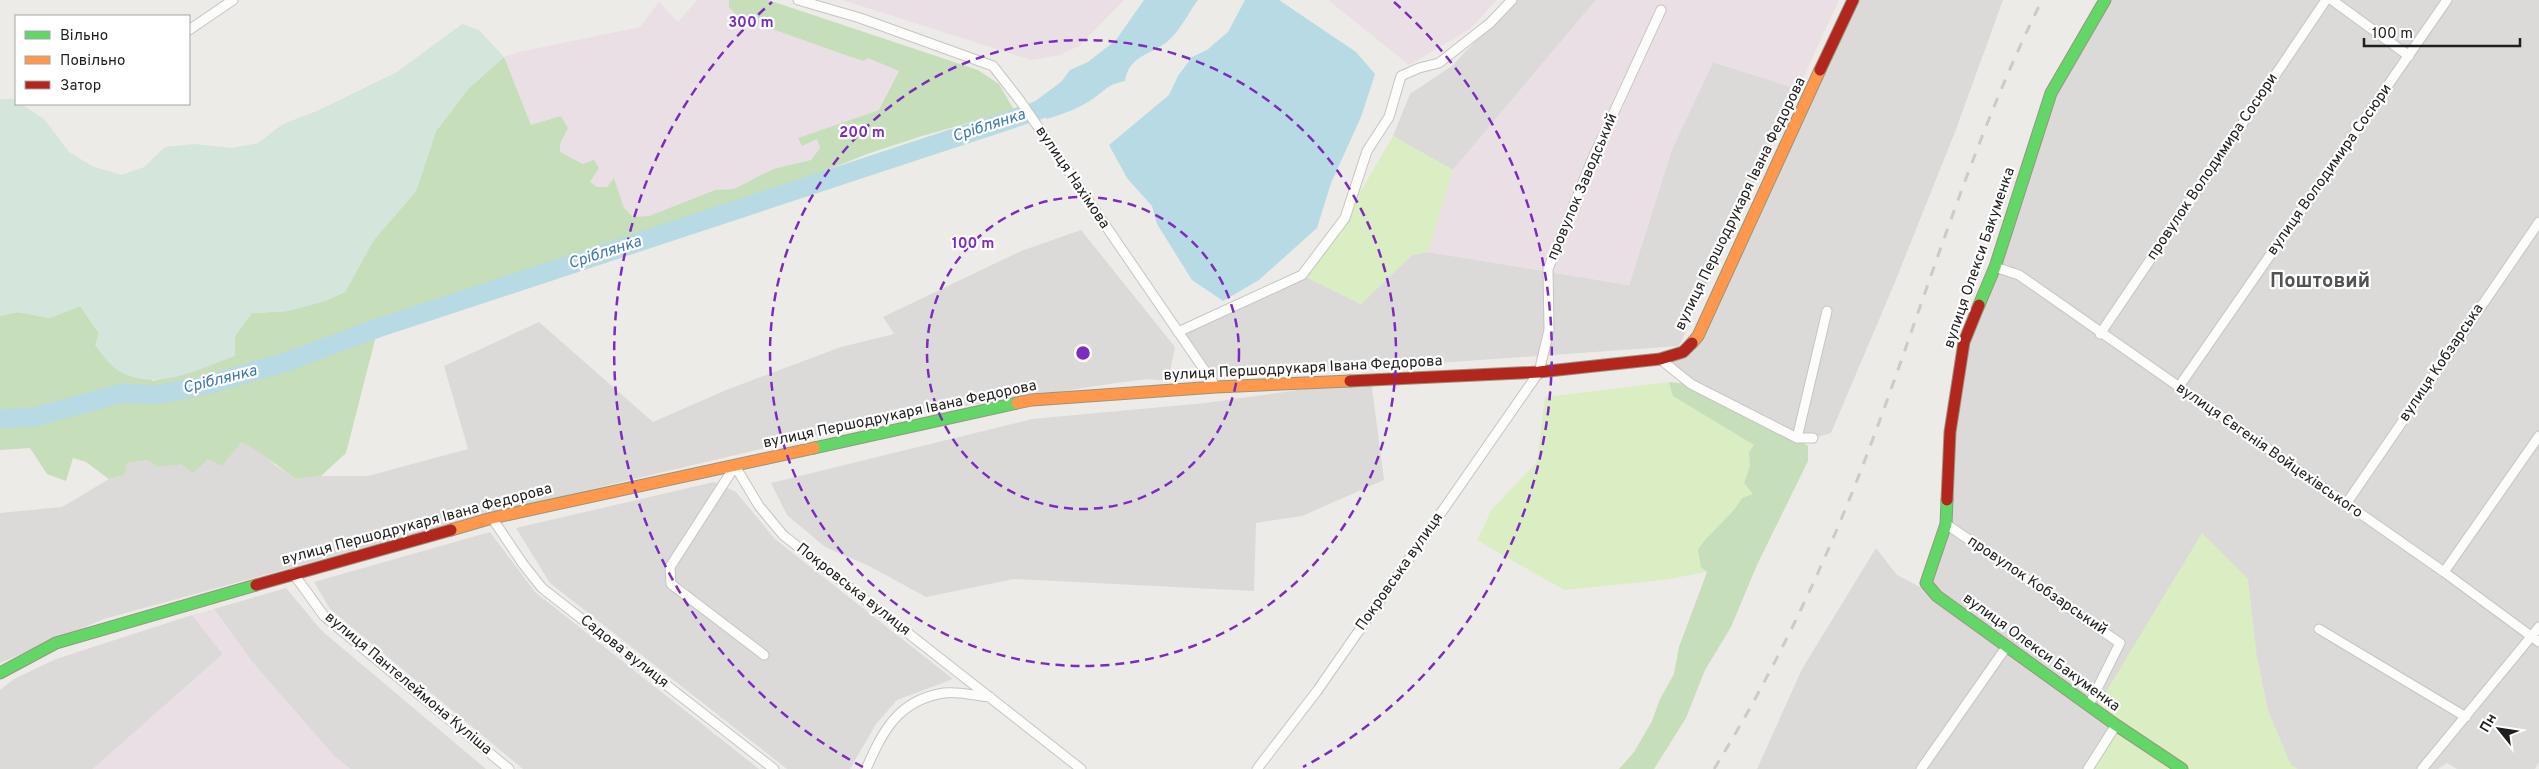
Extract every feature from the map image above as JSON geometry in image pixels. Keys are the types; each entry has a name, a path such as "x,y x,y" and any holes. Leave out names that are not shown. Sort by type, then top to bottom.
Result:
{"street":[{"path":"190,29 233,0"},
{"name":"вулиця Нахімова","path":"798,0 860,18 993,66 1021,102 1216,387"},
{"path":"1178,332 1302,275 1345,218 1367,151 1389,117 1401,76 1440,62 1490,23 1512,0"},
{"name":"вулиця Першодрукаря Івана Федорова","path":"0,673 56,643 293,573 492,518 1032,400 1216,387 1538,372 1660,359 1683,352 1698,336 1853,0"},
{"name":"вулиця Олекси Бакуменка","path":"2105,0 2051,93 1995,267 1964,342 1950,432 1946,524 1926,583 1937,596 2116,725 2182,769"},
{"name":"провулок Володимира Сосюри","path":"2100,334 2326,0"},
{"path":"2332,0 2409,56"},
{"name":"вулиця Володимира Сосюри","path":"2178,388 2447,0"},
{"name":"провулок Заводський","path":"1538,372 1549,330 1548,269 1592,160 1661,10"},
{"name":"вулиця Кобзарська","path":"2346,504 2539,222"},
{"name":"вулиця Євгенія Войцехівського","path":"1995,267 2019,275 2100,334 2444,572 2536,639"},
{"path":"1797,438 1826,311"},
{"path":"1660,359 1691,384 1797,438 1813,438"},
{"name":"Покровська вулиця","path":"1257,769 1323,683 1538,372"},
{"path":"2444,572 2539,436"},
{"path":"735,466 670,567 671,584 764,655"},
{"name":"Покровська вулиця","path":"735,466 759,506 783,535 1081,769"},
{"name":"Садова вулиця","path":"492,518 523,564 542,588 774,769"},
{"name":"провулок Кобзарський","path":"1946,524 2120,643 2088,705"},
{"name":"вулиця Пантелеймона Куліша","path":"293,573 324,616 508,769"},
{"path":"2422,769 2536,639 2539,627"},
{"path":"2319,629 2466,717"},
{"path":"1921,769 2007,646"},
{"path":"866,769 882,734 900,712 920,700 945,693 990,697"},
{"path":"2088,769 2116,725"}],"shaded area":[{"path":"697,0 729,0 729,7 738,17 848,56 864,61 868,58 900,71 879,110 798,138 817,139 820,148 811,160 773,169 734,189 715,190 649,216 633,217 624,208 614,178 607,187 597,187 590,182 599,168 583,164 560,152 560,144 568,128 531,125 504,57 519,52 640,27 659,2 678,22"},
{"path":"842,0 1124,0 1079,46 1060,55 1031,60"},
{"path":"1328,0 1497,0 1470,29 1409,65"},
{"path":"1514,0 1596,0 1453,170 1393,136 1410,94 1452,66"},
{"path":"1596,0 1839,0 1798,89 1713,62 1672,149 1629,285 1428,252 1453,170"},
{"path":"1853,0 2003,0 1955,132 1895,282 1831,433 1813,438 1797,438 1691,384 1660,359 1698,336"},
{"path":"2105,0 2539,0 2539,762 2535,769 2457,769 2447,763 2438,769 2297,769 2291,766 2268,711 2257,658 2116,725 2088,769 1757,769 1802,669 1876,548 1897,575 1935,595 1926,583 1946,524 1964,342 2051,93"},
{"path":"1713,62 1798,89 1679,346 1210,379 1178,332 1302,275 1361,304 1412,255 1428,252 1629,285 1672,149"},
{"path":"1081,230 1175,347 1168,381 1149,379 1116,383 899,416 483,515 104,619 0,663 0,513 62,507 109,479 125,475 127,463 147,460 158,467 208,459 241,442 262,452 275,465 296,479 321,476 368,476 468,449 444,366 539,322 653,422 726,390 841,347 894,334 883,317 1021,251"},
{"path":"1371,380 1384,480 1302,516 1256,523 1254,591 1014,579 926,597 869,566 825,547 787,515 771,483 1032,419 1205,403"},
{"path":"714,482 736,492 775,539 953,679 897,700 876,724 850,769 787,769 550,583 516,528"},
{"path":"490,532 535,592 759,769 523,769 330,609 314,582"},
{"path":"286,588 322,631 486,769 350,769 334,756 253,663 214,609"},
{"path":"214,609 253,663 334,756 350,769 93,769 223,654 192,615"},
{"path":"192,615 223,654 93,769 0,769 0,690 14,679 56,659"}],"green space":[{"path":"729,0 768,0 978,70 999,84 1014,110 867,154 775,191 605,250 558,269 378,328 346,453 321,476 296,479 241,442 222,466 208,459 193,473 181,464 158,467 147,460 127,463 125,475 109,479 86,462 73,458 66,481 47,474 30,448 0,450 0,316 18,312 50,318 80,306 99,333 153,381 194,371 235,336 252,313 288,311 345,292 373,241 416,191 436,131 469,88 504,57 531,125 561,116 568,128 560,144 560,152 583,164 594,160 599,168 590,182 597,187 607,187 614,178 624,208 633,217 649,216 715,190 734,189 773,169 811,160 820,148 817,139 802,146 798,138 879,110 899,71 868,58 864,61 848,56 738,17 729,7"},
{"path":"462,24 479,30 504,57 469,88 436,131 416,191 373,241 345,292 326,301 288,311 252,313 235,336 235,356 175,377 160,379 130,376 113,367 95,345 99,332 80,306 50,318 18,312 0,316 0,99 15,99 15,105 23,105 44,119 69,152 92,166 121,175 144,167 165,147 194,144 232,148 258,143 283,124 317,111 397,72"},
{"path":"1393,136 1453,170 1428,252 1412,255 1361,304 1302,275 1345,218"},
{"path":"1669,382 1674,396 1754,445 1749,452 1750,466 1744,482 1753,494 1742,498 1698,551 1707,572 1663,580 1564,590 1477,540 1492,509 1537,462 1545,397"},
{"path":"1669,382 1691,384 1797,438 1808,446 1808,461 1757,565 1731,627 1705,670 1686,718 1654,769 1619,769 1634,752 1652,721 1660,699 1674,674 1679,647 1707,572 1701,567 1698,550 1742,498 1753,494 1744,483 1750,466 1749,452 1754,445 1673,396"},
{"path":"2202,533 2248,579 2257,658 2268,711 2291,765 2298,769 2088,769 2116,725 2095,710"}],"water":[{"path":"1144,0 1198,0 1168,41 1142,56 1131,66 1125,81 1111,86 1077,108 1047,119 1034,102 1061,82 1070,70 1088,62 1116,40"},
{"path":"1245,0 1279,0 1356,52 1375,74 1361,117 1331,183 1317,228 1259,280 1223,301 1192,280 1157,224 1152,206 1127,178 1109,145 1169,95 1178,76 1192,57 1207,50 1228,32"}],"waterway":[{"name":"Сріблянка","path":"0,419 34,417 123,393 155,395 203,386 286,362 378,328 1039,110 1062,99"}],"railway":[{"path":"1714,769 1762,687 1824,560 1877,428 1954,211 1995,104 2042,0"}],"traffic: fast":[{"path":"1979,305 1995,267 2051,93 2105,0"},
{"path":"814,448 1017,403"},
{"path":"1947,500 1946,524 1926,583 1937,596 2116,725 2182,769"},
{"path":"0,673 56,643 256,585"}],"traffic: slow":[{"path":"1692,343 1698,336 1820,70"},
{"path":"1017,403 1032,400 1216,387 1350,381"},
{"path":"451,530 492,518 814,448"}],"traffic: jam":[{"path":"1820,70 1853,0"},
{"path":"1947,500 1950,432 1964,342 1979,305"},
{"path":"1350,381 1539,372 1660,359 1683,352 1692,343"},
{"path":"256,585 451,530"}],"district":[{"name":"Поштовий","path":"2320,282"}]}
